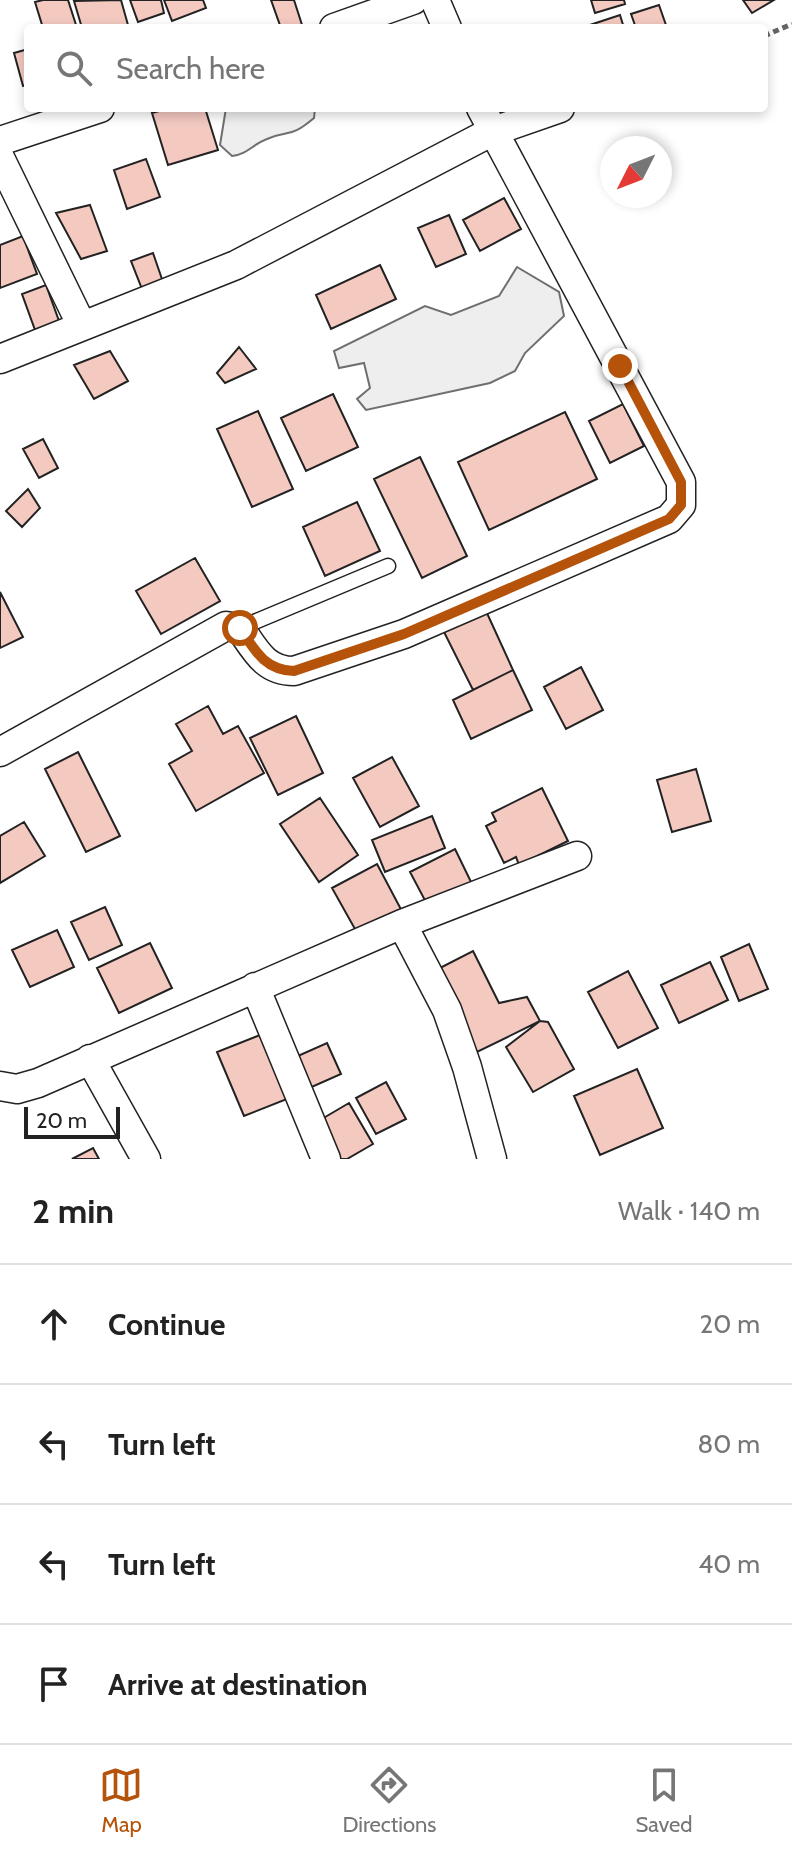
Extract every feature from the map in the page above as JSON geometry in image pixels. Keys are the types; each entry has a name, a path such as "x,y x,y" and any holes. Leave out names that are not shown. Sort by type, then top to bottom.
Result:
{"street":[{"path":"345,24 413,0"},
{"path":"435,0 445,24"},
{"path":"0,141 88,112"},
{"path":"0,359 81,324 236,265 486,120 535,112"},
{"path":"0,752 226,626 240,628 261,659 278,671 294,671 418,628 669,519 681,505 681,482 486,120"},
{"path":"0,158 81,324"},
{"path":"0,1086 17,1089 27,1086 402,924 577,856"},
{"path":"402,924 447,1010 467,1067 492,1159"},
{"path":"255,987 326,1159"},
{"path":"90,1059 146,1159"}],"lane":[{"path":"240,628 388,566"}],"path":[{"path":"768,34 792,24"}],"shaded area":[{"path":"225,112 315,112 314,118 299,129 267,139 242,153 232,156 220,145"},
{"path":"517,267 559,292 564,316 525,353 515,371 490,383 366,410 357,399 370,388 364,363 339,368 334,351 425,306 451,315 499,296"}],"building":[{"path":"68,0 76,24 42,24 35,2"},
{"path":"121,0 128,24 81,24 74,1"},
{"path":"130,0 161,0 164,13 138,22"},
{"path":"164,0 203,0 206,8 172,21"},
{"path":"271,0 294,0 302,24 280,24"},
{"path":"591,0 624,0 625,4 595,13"},
{"path":"743,0 774,0 752,13"},
{"path":"659,5 666,24 635,24 631,14"},
{"path":"620,15 623,24 593,24"},
{"path":"24,50 23,86 14,53"},
{"path":"206,112 218,150 168,165 152,113"},
{"path":"146,159 160,197 127,209 114,170"},
{"path":"504,198 521,229 480,251 463,220"},
{"path":"90,205 107,251 81,259 56,213"},
{"path":"449,215 466,254 436,267 418,228"},
{"path":"23,236 37,274 0,288 0,245"},
{"path":"153,253 163,282 142,289 131,261"},
{"path":"380,265 396,299 331,329 316,295"},
{"path":"46,285 59,321 35,330 22,294"},
{"path":"239,347 256,369 225,383 217,373"},
{"path":"110,351 128,381 94,399 74,365"},
{"path":"333,394 358,447 306,471 281,418"},
{"path":"623,404 644,446 610,463 589,421"},
{"path":"258,411 293,489 252,507 217,429"},
{"path":"565,412 597,479 489,530 458,462"},
{"path":"43,439 58,468 39,478 23,449"},
{"path":"420,457 467,556 422,578 374,479"},
{"path":"28,489 40,508 22,527 6,511"},
{"path":"357,502 380,551 325,576 303,527"},
{"path":"195,558 220,601 161,634 136,591"},
{"path":"0,592 23,637 0,648"},
{"path":"486,611 513,670 473,690 444,632"},
{"path":"581,667 603,710 566,729 544,687"},
{"path":"513,670 532,710 471,739 453,700"},
{"path":"208,706 223,734 238,726 264,773 196,811 169,764 192,751 176,724"},
{"path":"296,716 323,773 278,795 250,738"},
{"path":"78,752 120,836 86,852 45,769"},
{"path":"392,757 419,806 380,827 353,778"},
{"path":"696,769 711,821 672,832 657,780"},
{"path":"542,788 568,841 519,865 516,857 504,863 486,826 496,821 492,813"},
{"path":"320,798 358,855 319,882 280,824"},
{"path":"432,816 445,848 385,872 372,840"},
{"path":"24,822 45,856 0,883 0,836"},
{"path":"455,849 473,886 429,908 410,872"},
{"path":"377,864 404,915 360,938 332,888"},
{"path":"105,907 122,945 89,960 71,922"},
{"path":"57,930 74,967 30,987 12,950"},
{"path":"150,943 172,988 119,1013 97,968"},
{"path":"749,944 768,989 739,1001 721,957"},
{"path":"473,951 499,1003 527,997 540,1021 477,1052 436,970"},
{"path":"710,962 728,1000 679,1023 661,985"},
{"path":"628,971 658,1028 618,1048 588,992"},
{"path":"540,1021 548,1022 574,1069 533,1092 506,1047"},
{"path":"260,1035 287,1099 244,1116 217,1052"},
{"path":"327,1043 341,1074 305,1090 291,1059"},
{"path":"637,1069 663,1128 600,1155 574,1096"},
{"path":"386,1082 406,1119 376,1134 356,1098"},
{"path":"349,1103 373,1144 347,1159 337,1159 315,1123"},
{"path":"93,1148 99,1159 72,1159"}],"route":[{"path":"240,628 261,659 278,671 294,671 404,634 669,519 681,505 681,482 620,366"}]}
